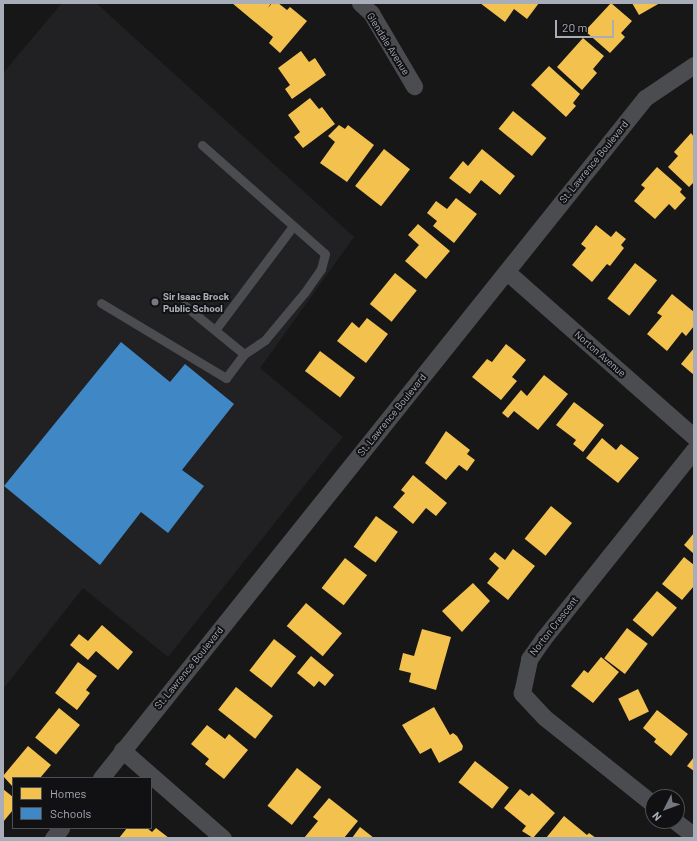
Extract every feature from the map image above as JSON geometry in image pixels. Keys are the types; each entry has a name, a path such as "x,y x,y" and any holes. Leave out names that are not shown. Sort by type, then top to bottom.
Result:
{"street":[{"name":"Glendale Avenue","path":"360,3 371,13 414,86"},
{"name":"St. Lawrence Boulevard","path":"101,777 646,98 694,65"},
{"name":"Norton Avenue","path":"507,272 694,437"},
{"name":"Norton Crescent","path":"645,798 544,717 522,693 529,659 543,639 694,450"},
{"path":"122,750 222,838"},
{"path":"53,838 60,829"},
{"path":"685,829 694,836"}],"lane":[{"path":"101,303 226,378 244,354 265,340 321,269 325,254 202,145"},
{"path":"215,330 292,226"},
{"path":"184,305 244,354"}],"shaded area":[{"name":"Sir Isaac Brock Public School","path":"62,3 96,3 354,237 260,368 343,437 168,657 83,588 3,689 3,73"}],"building: Homes":[{"path":"232,3 271,3 268,8 272,3 278,3 287,10 290,7 307,21 280,53 269,43 273,37"},
{"path":"480,3 539,3 527,19 514,9 505,22"},
{"path":"611,3 632,21 621,33 625,37 610,53 585,31"},
{"path":"632,3 660,3 639,15"},
{"path":"583,38 604,56 593,69 597,73 582,90 557,67"},
{"path":"301,51 309,62 315,58 326,75 292,99 285,89 290,85 278,68"},
{"path":"549,66 580,94 573,103 576,106 566,117 531,85"},
{"path":"310,98 319,109 322,107 335,124 303,148 294,137 300,132 288,115"},
{"path":"513,111 546,138 532,156 499,129"},
{"path":"339,125 345,129 348,125 374,145 347,182 320,163 335,142 328,136"},
{"path":"691,133 694,137 694,182 689,187 668,167 678,156 674,152"},
{"path":"384,149 410,169 381,206 355,186"},
{"path":"482,149 515,176 500,195 481,180 470,194 449,178 463,161 468,166"},
{"path":"657,167 682,189 680,192 686,198 675,210 669,204 655,219 634,201 645,188 641,185"},
{"path":"456,198 477,214 454,243 433,226 437,221 427,213 436,201 447,209"},
{"path":"418,224 450,251 426,279 405,261 419,245 408,235"},
{"path":"596,225 611,237 616,231 626,239 621,245 624,248 610,266 607,264 592,282 572,265 586,248 581,244"},
{"path":"635,263 657,280 629,316 607,298"},
{"path":"395,273 417,291 392,322 370,304"},
{"path":"672,294 694,312 694,326 686,336 682,332 667,351 647,334 662,316 657,313"},
{"path":"367,318 388,334 366,363 337,341 352,322 359,328"},
{"path":"506,344 526,360 512,377 517,381 501,400 472,377 487,359 492,362"},
{"path":"694,348 694,375 681,364"},
{"path":"320,351 355,377 340,397 305,371"},
{"path":"544,375 568,394 538,430 514,411 508,418 502,413 521,390 527,396"},
{"path":"574,402 604,425 583,452 573,444 576,440 556,425"},
{"path":"446,431 470,450 467,454 475,460 467,471 459,465 446,480 425,463"},
{"path":"602,438 616,450 621,444 639,458 618,483 586,458"},
{"path":"413,475 447,503 436,516 426,508 413,524 393,507 405,493 401,490"},
{"path":"551,506 572,523 546,556 525,539"},
{"path":"376,516 398,532 376,563 354,547"},
{"path":"694,533 694,554 684,545"},
{"path":"513,549 535,566 508,600 487,583 499,568 489,559 495,552 505,560"},
{"path":"684,557 694,565 694,586 682,600 662,584"},
{"path":"345,558 367,575 344,605 322,588"},
{"path":"473,583 490,601 462,632 442,611"},
{"path":"657,591 677,608 652,637 633,620"},
{"path":"306,603 342,633 323,656 287,626"},
{"path":"102,625 133,652 118,670 96,651 88,660 70,645 79,634 88,641"},
{"path":"627,628 648,644 625,674 604,658"},
{"path":"422,629 451,637 436,690 409,682 411,673 399,670 403,653 414,656"},
{"path":"274,639 296,656 271,688 249,671"},
{"path":"311,656 334,675 325,686 319,681 314,687 297,673"},
{"path":"601,657 619,672 593,703 571,686 584,670 588,673"},
{"path":"78,662 97,676 86,690 90,693 77,710 55,693"},
{"path":"236,687 273,716 255,739 218,710"},
{"path":"638,689 649,711 629,721 618,699"},
{"path":"434,707 450,735 453,733 457,736 463,746 462,750 439,763 431,748 420,754 402,725"},
{"path":"59,708 80,725 56,755 35,738"},
{"path":"657,710 688,734 671,756 654,742 656,739 643,728"},
{"path":"207,725 225,739 229,734 248,750 224,779 205,764 209,759 191,744"},
{"path":"28,746 51,765 41,777 12,777 12,786 3,776"},
{"path":"694,757 694,771 687,766"},
{"path":"475,761 509,787 492,809 458,782"},
{"path":"297,768 321,787 292,825 267,806"},
{"path":"3,789 12,796 12,811 3,822"},
{"path":"520,789 529,796 532,793 555,813 533,838 522,831 526,826 504,808"},
{"path":"329,798 358,821 344,838 304,838 318,821 313,817"},
{"path":"564,816 587,835 589,833 596,838 546,838"},
{"path":"360,827 374,838 352,838"},
{"path":"156,828 169,838 119,838 126,829 148,829 152,832"}],"building: Schools":[{"path":"121,342 170,382 185,364 234,404 182,470 204,486 168,533 141,512 100,565 4,486"}],"place":[{"name":"Sir Isaac Brock Public School","path":"155,302"}]}
